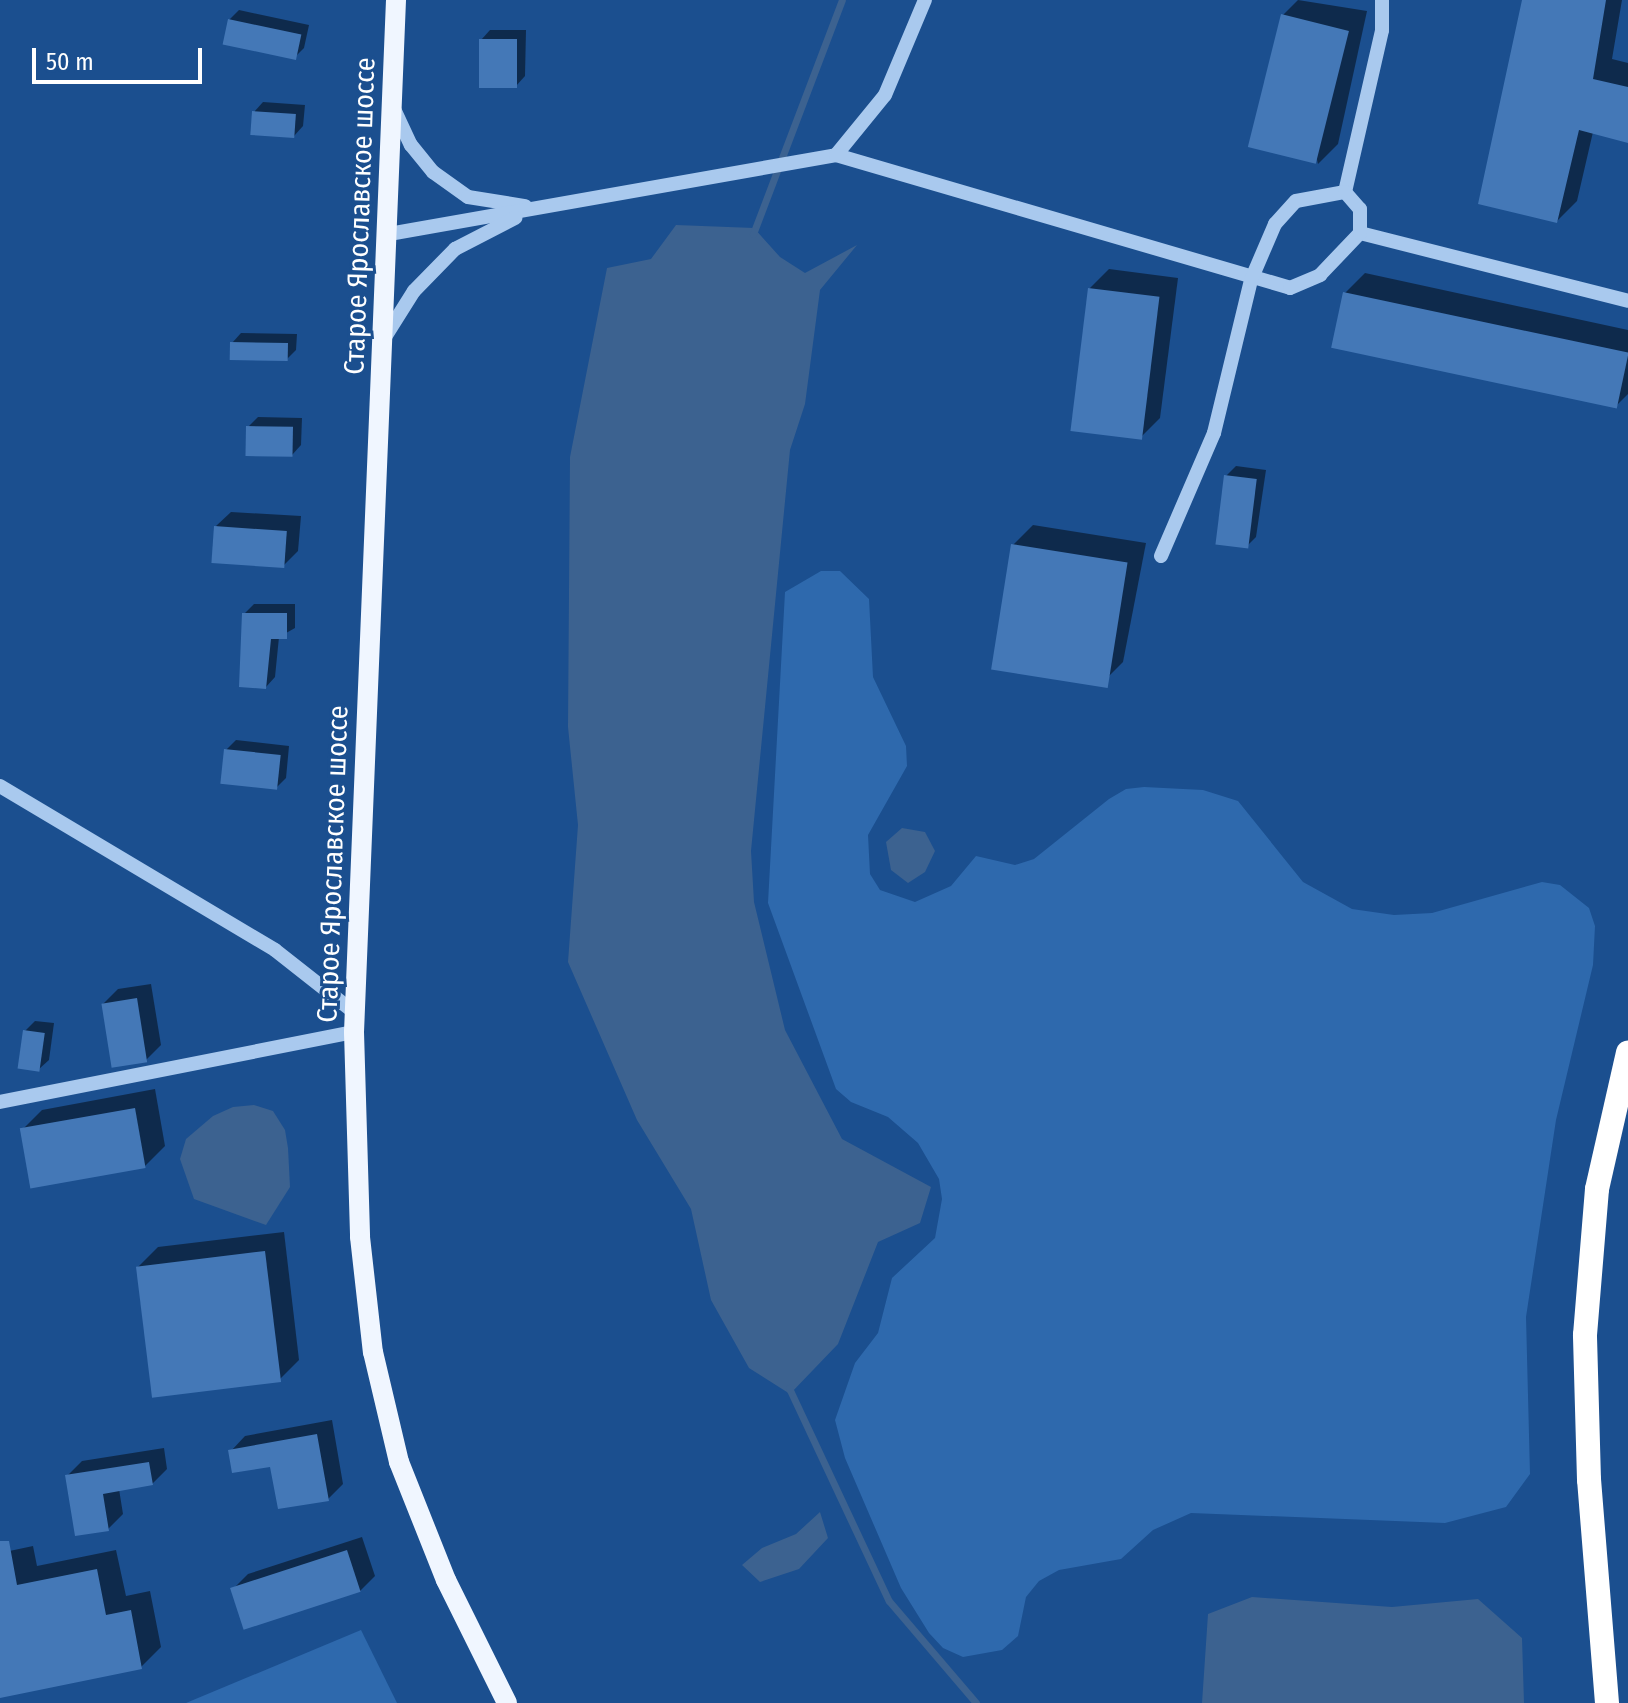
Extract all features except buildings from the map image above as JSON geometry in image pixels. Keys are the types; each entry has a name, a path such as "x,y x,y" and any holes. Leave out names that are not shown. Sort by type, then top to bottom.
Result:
{"highway":[{"path":"1607,1703 1589,1480 1585,1335 1597,1189 1628,1052"}],"main road":[{"name":"Старое Ярославское шоссе","path":"396,0 385,337 354,1023 360,1237 384,1408 417,1516 507,1703"}],"lane":[{"path":"836,155 885,95 925,0"},
{"path":"1345,192 1382,30 1382,0"},
{"path":"393,107 411,145 433,172 468,197 541,207"},
{"path":"389,234 836,155 1251,280 1290,288 1320,275 1360,233 1360,209 1345,192"},
{"path":"1161,556 1214,433 1251,280 1275,224 1296,201 1345,192"},
{"path":"385,337 414,291 455,249 541,207"},
{"path":"1360,233 1628,301"},
{"path":"0,786 275,950 354,1023"},
{"path":"0,1102 354,1023"}],"shaded area":[{"path":"676,225 754,228 780,257 805,273 857,245 820,290 805,404 790,450 751,851 754,902 785,1030 842,1139 931,1187 920,1223 878,1242 838,1344 790,1394 749,1368 711,1300 691,1209 637,1120 568,962 578,825 568,727 570,457 607,268 651,259"},
{"path":"821,571 840,571 869,599 873,677 906,746 907,766 868,835 870,874 880,890 915,902 951,886 976,856 1015,865 1034,859 1109,799 1126,789 1144,787 1203,790 1238,801 1303,882 1352,909 1394,915 1432,913 1542,882 1560,885 1589,908 1595,926 1593,965 1556,1120 1526,1317 1530,1474 1506,1507 1445,1523 1191,1513 1153,1530 1121,1559 1059,1570 1039,1581 1026,1597 1018,1636 1002,1650 963,1657 943,1648 929,1633 901,1588 845,1458 835,1420 855,1363 878,1333 892,1278 935,1238 942,1199 939,1179 918,1143 888,1117 851,1102 836,1089 768,903 785,592"},
{"path":"902,828 925,832 935,851 925,872 908,883 891,870 886,842"},
{"path":"254,1105 273,1111 285,1130 288,1148 290,1187 266,1225 194,1199 180,1159 186,1139 213,1116 233,1107"},
{"path":"820,1512 828,1538 799,1569 760,1582 742,1565 762,1548 796,1534"},
{"path":"1252,1597 1392,1607 1478,1599 1522,1638 1524,1703 1202,1703 1208,1614"},
{"path":"361,1630 397,1703 186,1703"}],"waterway":[{"path":"753,234 842,0"},
{"path":"789,1388 889,1601 976,1703"}]}
